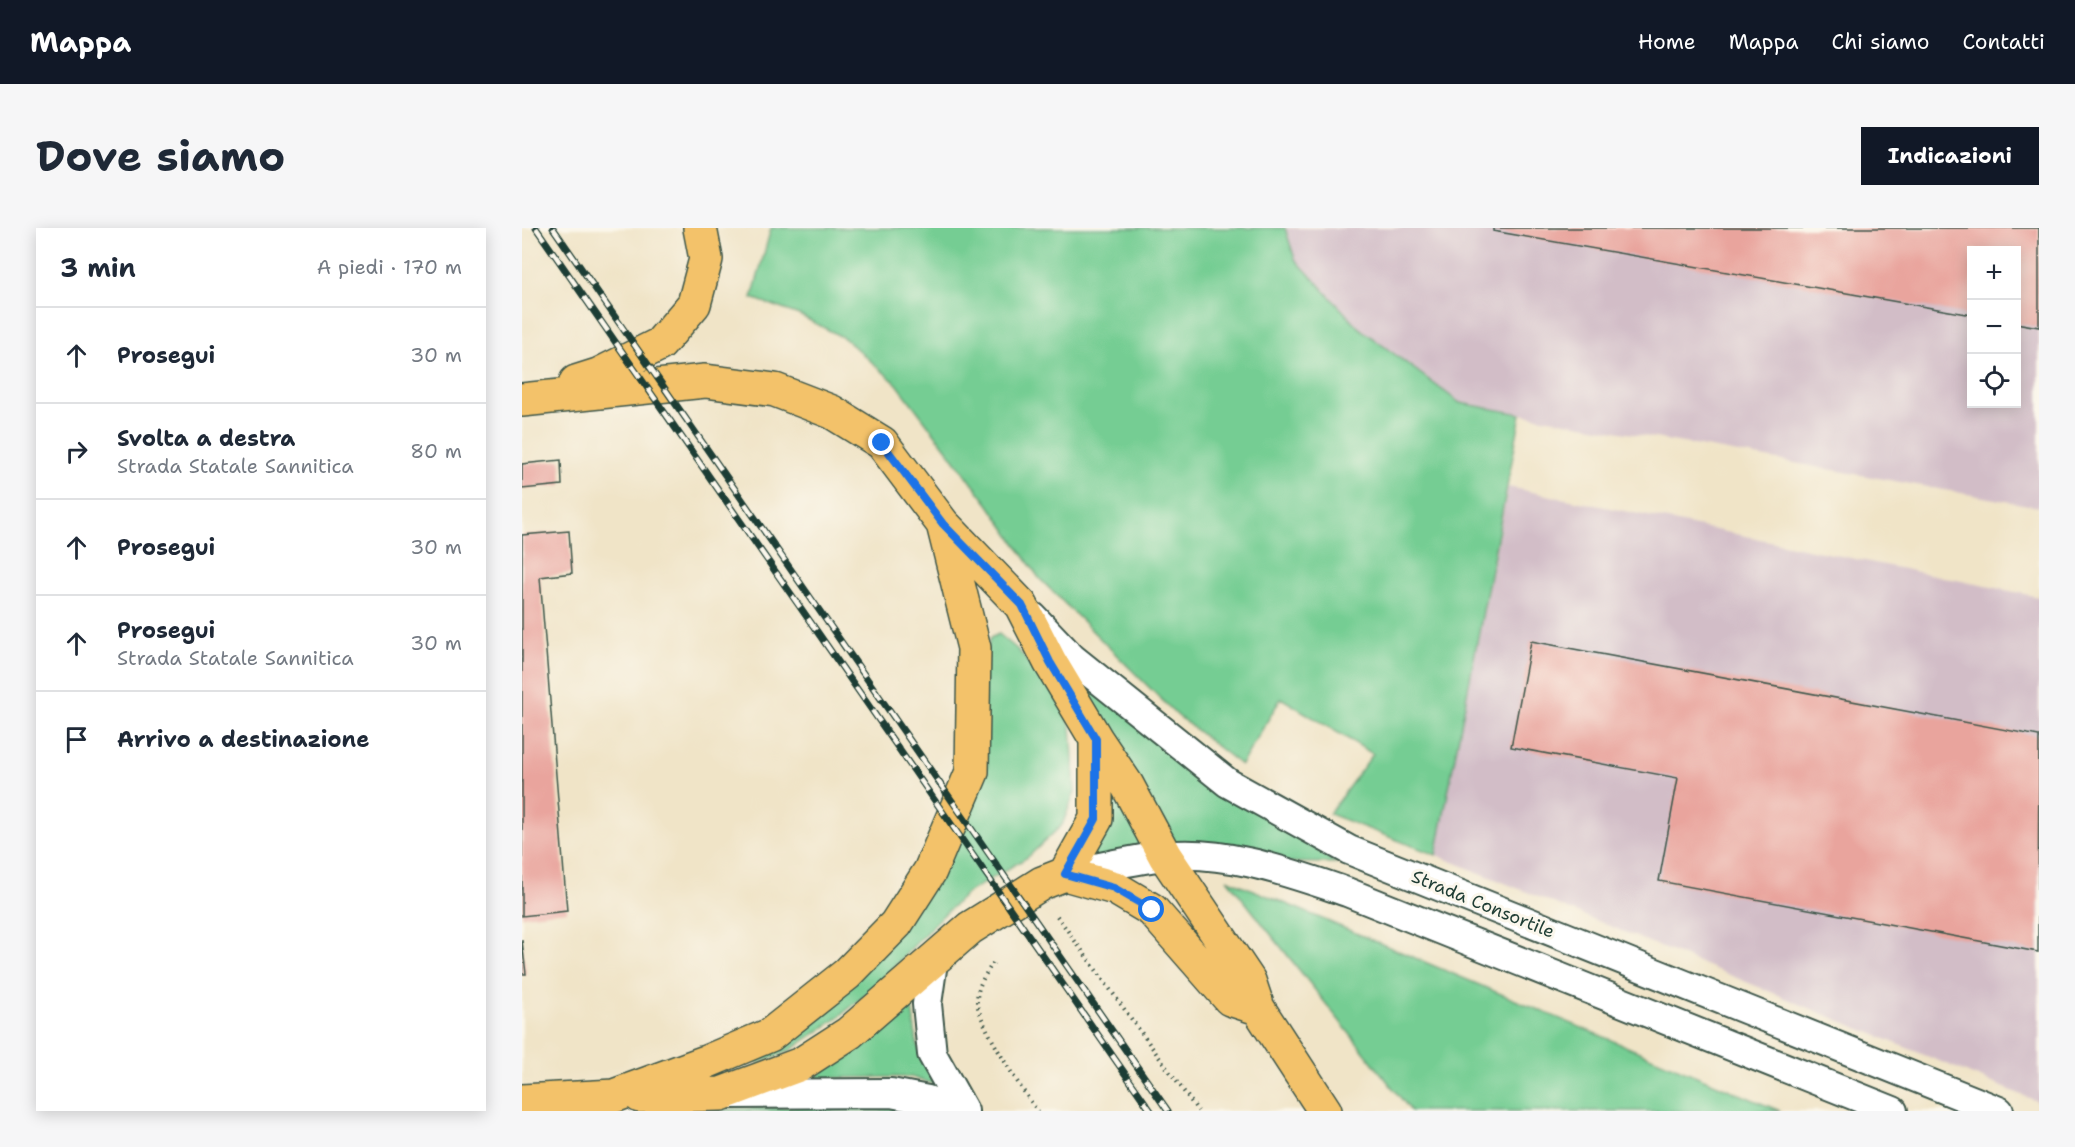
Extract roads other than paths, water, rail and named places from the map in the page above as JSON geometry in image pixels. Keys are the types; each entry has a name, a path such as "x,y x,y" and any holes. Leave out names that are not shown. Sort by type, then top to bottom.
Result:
{"main road":[{"path":"522,398 598,375 660,344 694,304 706,259 700,228"},
{"path":"522,398 705,381 775,390 842,418 882,443 943,524 1022,605 1050,662 1096,739 1127,785 1165,856 1249,981 1258,1008 1325,1111"},
{"path":"609,1101 770,1035 847,974 896,924 930,871 972,772 974,648 943,524"},
{"path":"1065,874 1096,819 1096,739"},
{"path":"522,1101 609,1101 721,1094 801,1065 849,1033 970,928 1042,883 1065,874 1114,888 1152,910 1230,999 1258,1008"}],"street":[{"name":"Strada Consortile","path":"1022,605 1072,658 1228,783 1349,850 1999,1111"},
{"path":"1065,874 1165,856 1226,859 1292,873 1347,892 1893,1111"},
{"path":"933,962 927,1004 932,1054 964,1111"},
{"path":"721,1094 891,1093 928,1100 947,1111"}],"railway":[{"path":"536,228 1151,1111"},
{"path":"553,228 1168,1111"}]}
